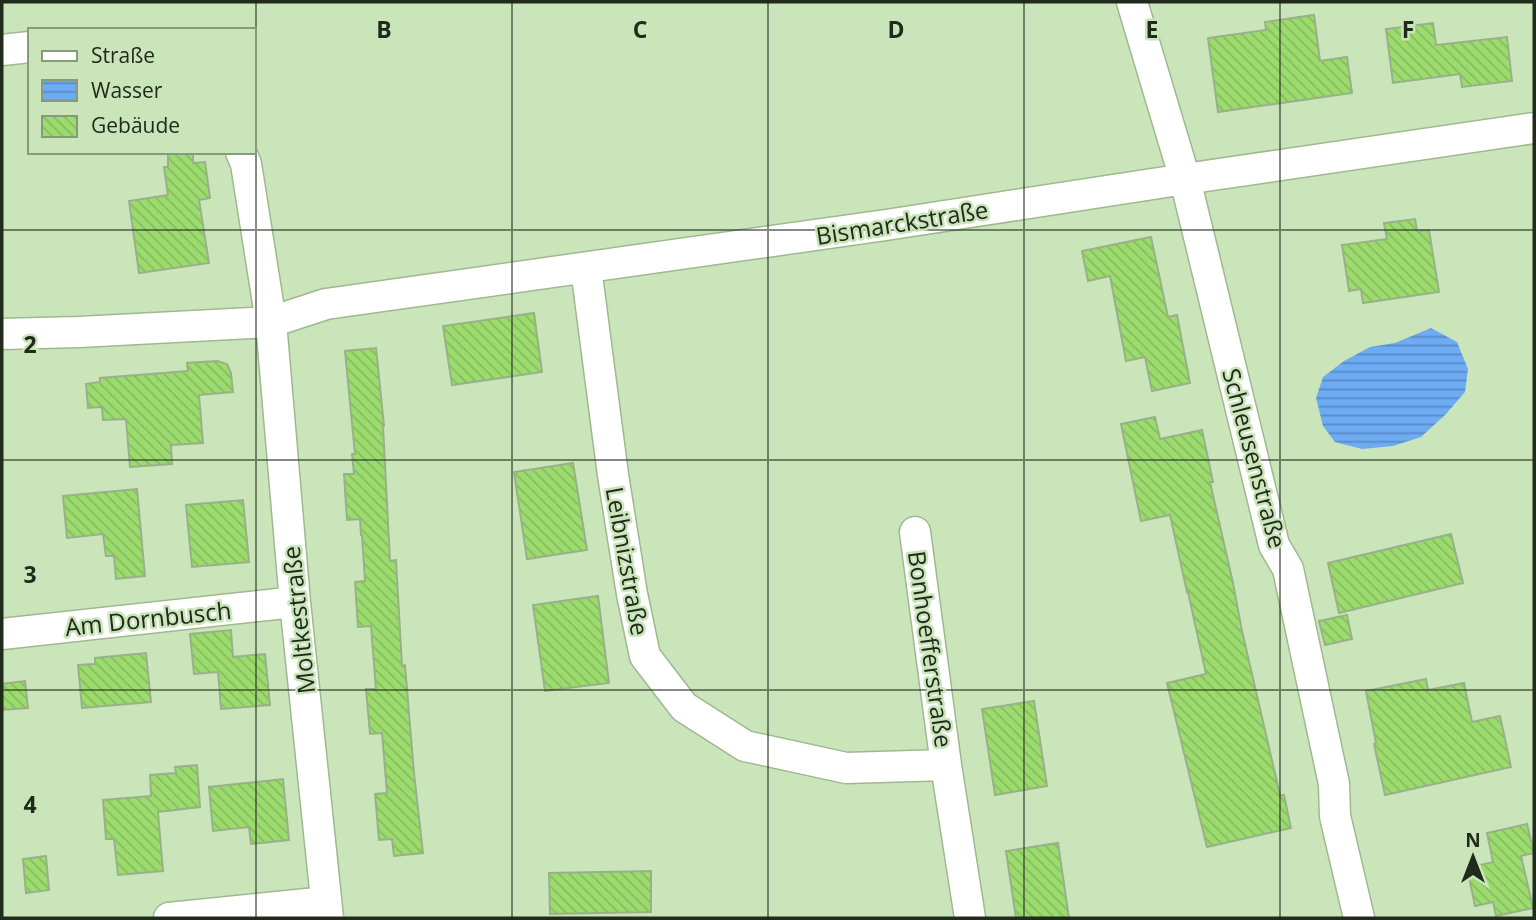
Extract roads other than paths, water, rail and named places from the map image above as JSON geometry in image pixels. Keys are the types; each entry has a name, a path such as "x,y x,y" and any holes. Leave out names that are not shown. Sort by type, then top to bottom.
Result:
{"street":[{"name":"Schleusenstraße","path":"1132,2 1185,179 1273,545 1288,569 1334,784 1335,816 1359,918"},
{"path":"2,50 28,47"},
{"name":"Bismarckstraße","path":"2,334 271,322 326,304 886,225 1534,128"},
{"name":"Moltkestraße","path":"243,154 271,322 295,601 327,910"},
{"name":"Leibnizstraße","path":"586,268 615,488 645,656 684,707 745,746 846,768 946,765"},
{"name":"Bonhoefferstraße","path":"915,532 946,765"},
{"name":"Am Dornbusch","path":"2,634 295,601"},
{"path":"946,765 970,918"},
{"path":"169,918 327,910"}],"water":[{"path":"1431,328 1457,342 1468,369 1465,392 1421,437 1393,446 1362,449 1335,442 1323,426 1316,398 1323,377 1344,361 1370,347 1395,343"}]}
